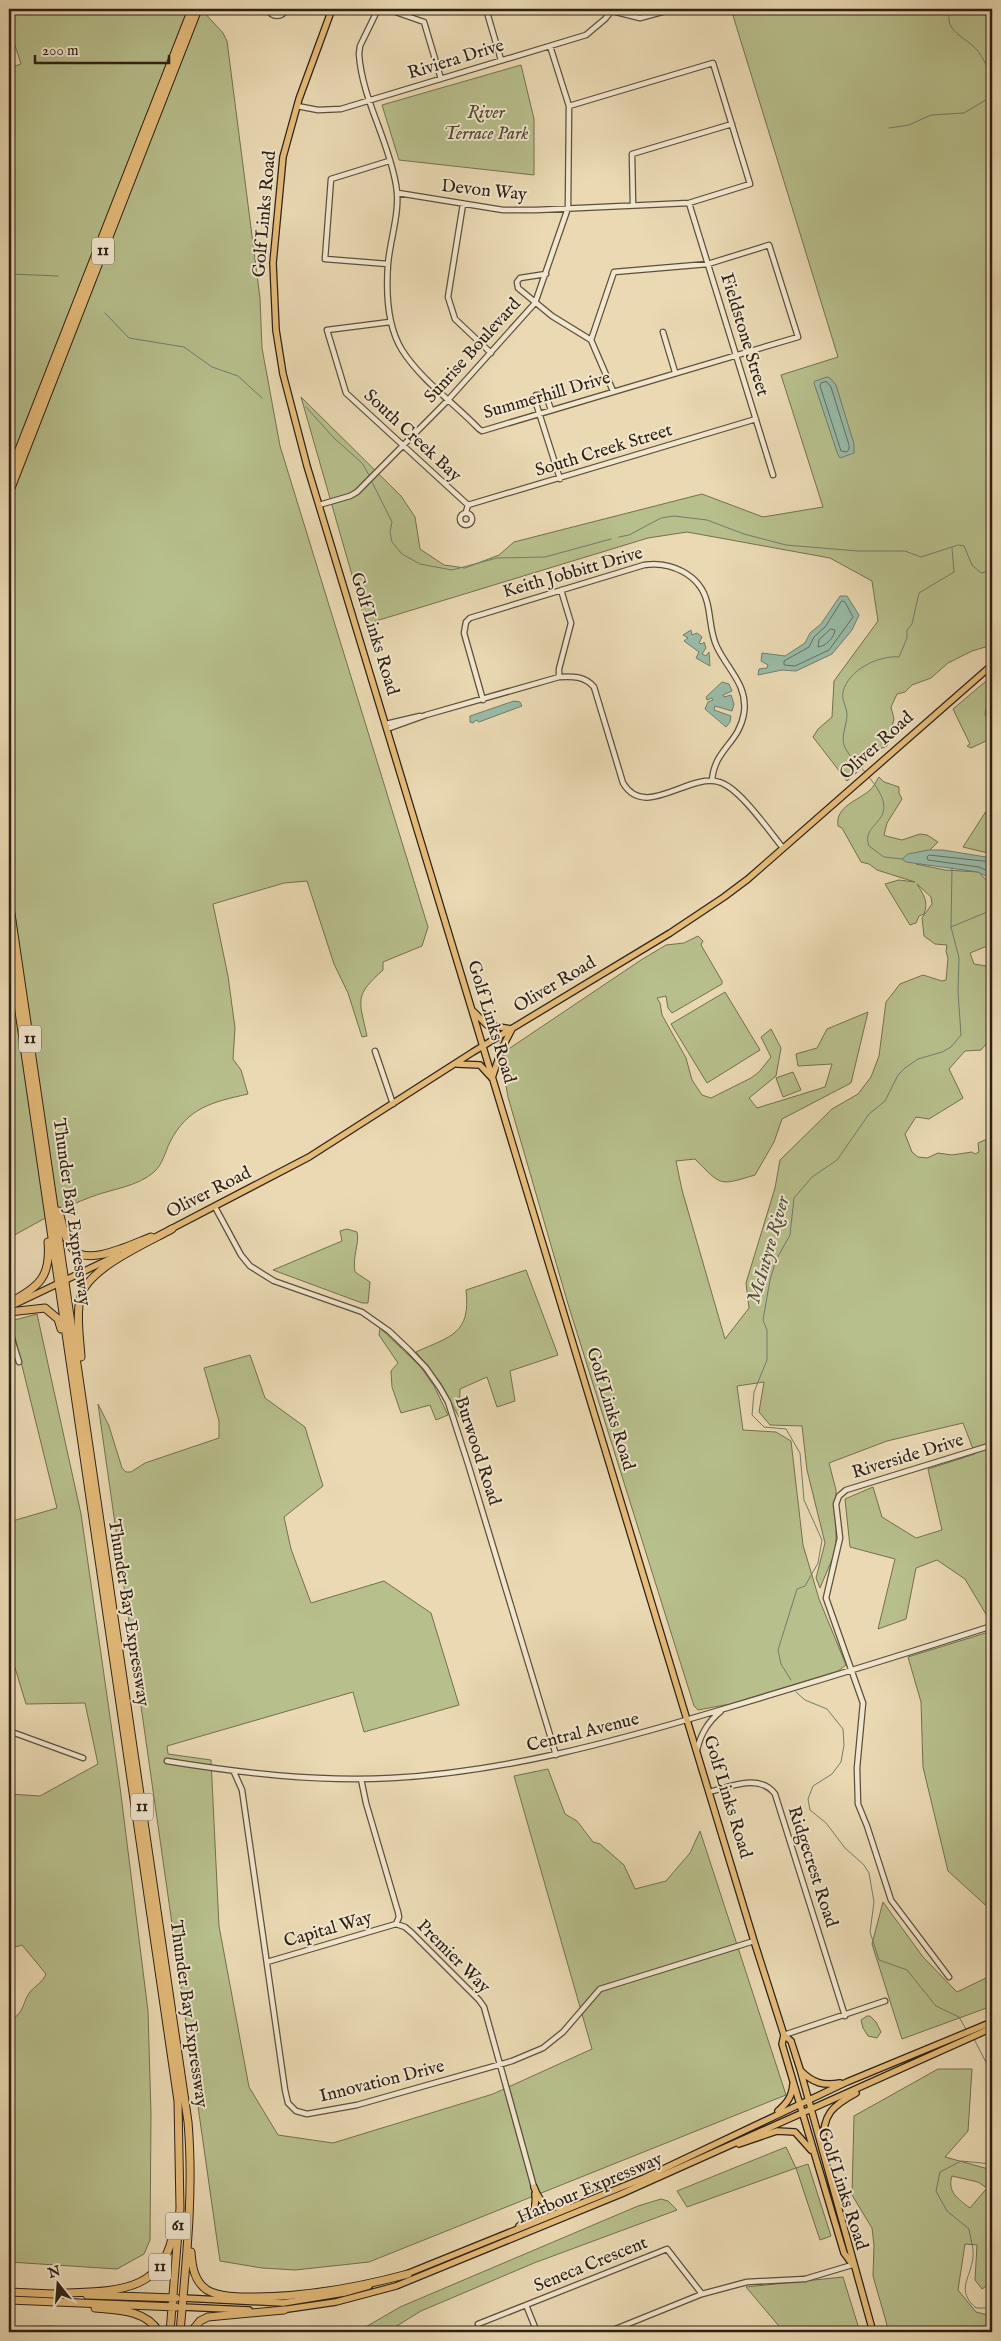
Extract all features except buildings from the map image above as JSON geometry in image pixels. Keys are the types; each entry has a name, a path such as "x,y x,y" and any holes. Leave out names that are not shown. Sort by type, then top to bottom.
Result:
{"highway":[{"name":"11","path":"9,476 192,9"},
{"name":"11","path":"9,493 198,9"},
{"name":"Thunder Bay Expressway","path":"9,900 188,2122 191,2156 190,2226 180,2332"},
{"name":"Thunder Bay Expressway","path":"9,943 178,2101 180,2208 170,2332"},
{"path":"51,1178 66,1236 77,1254 90,1257 98,1256 172,1229"},
{"path":"9,1303 42,1280 47,1268 48,1245 43,1184"},
{"path":"82,1389 79,1309 80,1299 85,1286 112,1263 172,1229"},
{"path":"9,1312 45,1308 54,1314 60,1325 74,1395"},
{"name":"11","path":"9,2292 51,2294 122,2289 145,2281 158,2270 167,2257 172,2241 180,2153"},
{"path":"190,2226 194,2271 200,2283 208,2290 223,2295 274,2297 313,2295 408,2274"},
{"path":"51,2294 173,2298"},
{"name":"11","path":"173,2298 183,2298"},
{"name":"11","path":"9,2300 182,2307"},
{"path":"40,2302 127,2312 148,2319 159,2332"},
{"path":"192,2332 200,2321 214,2316 284,2310"}],"main road":[{"name":"Golf Links Road","path":"332,9 297,106 283,157 273,264 276,330 283,374 319,506 482,1047 784,2035 782,2044 801,2113 844,2253 852,2265"},
{"name":"Oliver Road","path":"9,1307 172,1229 309,1157 482,1047 706,910 740,885 992,665"},
{"path":"454,1065 471,1063 480,1065 492,1078 502,1048 512,1029 487,1026 471,1009"},
{"name":"Harbour Expressway","path":"183,2298 238,2302 302,2300 344,2293 408,2274 644,2178 847,2082 992,2022"},
{"name":"Harbour Expressway","path":"182,2307 284,2310 336,2302 396,2286 621,2194 990,2029"},
{"name":"Golf Links Road","path":"784,2035 791,2041 800,2069 851,2250 852,2265 873,2332"},
{"path":"800,2069 808,2078 821,2084 847,2082"},
{"path":"823,2150 823,2129 828,2113 841,2101 887,2076"},
{"path":"774,2115 788,2102 793,2079"},
{"path":"706,2156 784,2130 795,2132 814,2154"},
{"path":"534,2187 542,2203 555,2208 598,2197"},
{"path":"493,2240 530,2218 535,2206 534,2187"}],"street":[{"path":"267,9 270,14 277,16 283,14 287,9"},
{"name":"Summerhill Drive","path":"378,9 360,46 359,54 370,100 390,161 398,193 388,264 390,322 402,350 448,400 482,431 675,372 798,337 769,245 708,264"},
{"path":"387,9 424,22 442,79"},
{"path":"486,9 501,60"},
{"path":"612,10 640,18 673,9"},
{"name":"Riviera Drive","path":"297,106 318,110 341,109 442,79 588,34 612,10"},
{"name":"Sunrise Boulevard","path":"319,506 357,492 448,400 535,303 568,208 569,106 550,46"},
{"path":"569,106 713,62 732,124 632,154 633,205"},
{"name":"Devon Way","path":"398,193 503,210 690,203 750,184 732,124"},
{"path":"388,264 325,259 331,179 390,161"},
{"name":"Fieldstone Street","path":"690,203 773,475"},
{"path":"463,204 448,297 456,318 491,354"},
{"path":"591,340 614,272 708,264"},
{"path":"546,274 524,277 517,282 518,288 535,303 591,340 614,391"},
{"name":"South Creek Bay","path":"390,322 327,330 346,393 404,444 468,505"},
{"path":"663,332 675,372"},
{"path":"552,410 546,395 539,394 535,398 560,479"},
{"name":"South Creek Street","path":"468,505 756,420"},
{"path":"466,512 468,505"},
{"name":"Keith Jobbitt Drive","path":"484,700 464,633 466,622 474,616 654,564 677,568 692,578 706,598 716,646 735,673 744,700 744,711 738,732 714,765 712,781"},
{"path":"560,677 559,669 571,623 561,590"},
{"path":"386,727 412,716 426,715 484,700 560,677 587,680 594,687 623,783 632,794 637,797 650,798 701,782 719,782 732,789 783,848"},
{"path":"375,1051 393,1104"},
{"name":"Burwood Road","path":"214,1207 250,1266 274,1281 362,1312 389,1331 410,1350 440,1388 448,1402 469,1467 556,1755"},
{"path":"9,1330 19,1362"},
{"name":"Riverside Drive","path":"948,1977 891,1900 868,1826 858,1804 857,1768 863,1704 826,1598 840,1538 836,1512 839,1496 846,1490 992,1445"},
{"name":"Central Avenue","path":"167,1761 234,1772 312,1778 449,1774 556,1755 688,1720 992,1626"},
{"path":"697,1752 700,1737 709,1722 722,1710"},
{"path":"9,1731 83,1758"},
{"name":"Innovation Drive","path":"234,1772 242,1790 285,2090 288,2103 296,2111 307,2114 357,2105 501,2064 543,2048 563,2032 600,1989 754,1941"},
{"name":"Premier Way","path":"361,1778 366,1803 398,1912 399,1918 396,1924 412,1934 484,2007 534,2187"},
{"name":"Ridgecrest Road","path":"709,1792 752,1782 764,1785 775,1794 845,2016"},
{"name":"Capital Way","path":"267,1962 396,1924"},
{"path":"784,2035 885,2001"},
{"name":"Seneca Crescent","path":"537,2332 526,2305 667,2249 702,2294"},
{"path":"608,2332 702,2294 747,2282 805,2279 852,2265"},
{"path":"478,2324 526,2305"}],"green space":[{"path":"9,9 201,9 223,33 227,41 260,298 262,348 280,446 428,927 422,946 383,962 383,970 367,986 361,999 361,1006 367,1036 362,1037 348,993 334,964 307,881 284,883 213,904 228,976 235,1028 233,1059 241,1070 248,1094 213,1103 193,1114 177,1130 160,1165 147,1177 81,1201 9,1238 9,68 21,64 11,33 9,33"},
{"path":"731,9 992,9 992,645 972,651 948,663 931,678 912,685 905,692 897,694 891,707 894,719 887,746 860,757 865,765 847,781 813,737 818,729 832,717 834,681 878,621 872,581 830,558 687,532 648,538 366,624 301,397 401,496 415,517 420,549 444,565 465,568 499,555 514,542 702,494 763,517 823,507 781,375 838,357"},
{"name":"River Terrace Park","path":"521,65 534,119 534,175 399,160 382,105"},
{"path":"992,676 992,705 987,705 985,714 992,726 992,737 989,736 988,740 971,748 967,746 970,744 953,709"},
{"path":"879,777 884,782 899,787 902,799 887,823 884,835 902,840 920,834 927,835 938,842 916,864 945,870 979,872 992,887 992,944 970,953 974,964 992,967 992,1037 981,1050 965,1051 949,1069 963,1098 929,1119 916,1117 905,1134 912,1152 918,1157 927,1158 938,1153 952,1155 972,1152 975,1154 979,1152 978,1143 992,1137 992,1621 990,1621 965,1579 937,1560 916,1568 906,1619 878,1629 895,1559 850,1547 845,1499 873,1487 882,1517 916,1538 942,1530 928,1469 975,1454 963,1423 887,1441 829,1463 836,1490 836,1550 820,1588 816,1578 825,1543 807,1470 802,1426 770,1425 759,1412 764,1382 737,1386 743,1430 776,1432 791,1441 803,1545 819,1599 846,1665 838,1671 730,1704 698,1710 694,1706 568,1304 508,1097 504,1052 666,945 684,943 698,936 703,941 701,945 722,984 672,1013 668,1008 666,996 657,998 662,1015 686,1058 692,1080 702,1095 711,1098 759,1072 771,1057 761,1037 771,1029 781,1048 776,1076 749,1098 757,1108 825,1087 832,1064 798,1066 796,1054 817,1048 827,1029 868,1012 851,1083 782,1119 774,1142 755,1175 734,1181 721,1181 716,1179 695,1159 676,1161 682,1190 725,1339 749,1308 746,1283 775,1188 780,1160 832,1109 858,1094 871,1077 879,1056 886,1002 900,984 923,975 942,981 946,980 947,945 935,944 924,936 922,918 932,904 931,897 917,884 925,898 926,905 924,914 919,916 916,923 910,925 885,884 899,880 915,882 877,870 869,864 861,862 842,828 838,826 840,813 871,789"},
{"path":"992,802 992,854 963,847"},
{"path":"725,992 760,1050 707,1083 671,1024"},
{"path":"793,1072 801,1090 783,1097 776,1078"},
{"path":"347,1229 357,1232 358,1240 354,1266 355,1272 370,1282 368,1303 362,1303 273,1270 342,1241 340,1231"},
{"path":"526,1270 558,1355 510,1371 515,1401 497,1407 487,1377 460,1389 459,1417 440,1382 416,1352 449,1337 462,1325 467,1305 466,1290"},
{"path":"37,1314 81,1514 120,1787 148,2011 151,2114 150,2240 144,2254 117,2269 9,2262 9,2020 20,2012 27,1996 46,1974 22,1945 9,1949 9,1794 40,1796 98,1764 85,1703 26,1704 9,1648 9,1522 57,1508 11,1321"},
{"path":"380,1328 420,1366 434,1386 448,1415 436,1420 430,1405 401,1413 392,1387 391,1371 398,1363 379,1335"},
{"path":"250,1355 265,1398 305,1427 323,1486 284,1517 291,1549 311,1603 384,1581 431,1613 459,1705 364,1732 353,1692 167,1746 168,1754 211,1760 219,1926 249,2087 278,2135 333,2143 493,2094 592,2049 514,1776 548,1769 565,1814 577,1821 593,1842 600,1844 624,1865 635,1889 666,1881 690,1853 700,1831 786,2095 369,2262 295,2270 262,2268 220,2261 98,1404 109,1426 122,1468 126,1472 131,1472 145,1463 219,1438 219,1421 204,1368"},
{"path":"992,1631 992,1911 948,1871 923,1767 921,1702 908,1657"},
{"path":"883,1902 923,1957 957,1992 992,1975 992,2006 902,2039 872,1944"},
{"path":"870,2016 876,2022 881,2032 877,2038 868,2036 863,2028 861,2020"},
{"path":"938,2069 972,2069 968,2131 945,2157 992,2170 992,2282 982,2289 975,2280 977,2245 965,2244 958,2290 976,2312 992,2316 992,2332 889,2332 873,2276 874,2245 872,2228 852,2195 854,2116","holes":["952,2176 978,2182 987,2188 970,2208 952,2191"]},
{"path":"786,2147 796,2168 687,2207 677,2191"},
{"path":"808,2164 831,2236 820,2240 796,2168"},
{"path":"661,2199 668,2201 677,2210 534,2263 421,2311 387,2332 357,2332 400,2307 638,2206"},
{"path":"843,2277 860,2332 784,2332 746,2287"},
{"path":"50,2326 123,2330 125,2332 9,2332 9,2327"}],"water":[{"path":"827,377 836,385 854,444 854,453 840,458 814,383"},
{"path":"840,596 847,596 859,615 852,630 832,654 796,671 782,670 758,675 759,669 767,668 768,665 761,661 762,653 785,656 805,643 810,633 821,624"},
{"path":"691,630 692,635 697,633 702,637 699,643 702,644 704,642 706,648 702,654 706,656 709,652 710,666 696,658 699,652 684,641 688,638 683,635"},
{"path":"722,682 729,684 732,691 723,695 724,697 731,695 734,704 732,711 715,706 714,710 731,716 730,722 726,727 705,709 708,702 713,700 712,698 707,700 706,697"},
{"path":"514,701 520,702 522,706 479,722 476,720 473,723 470,722 470,716"},
{"path":"928,850 943,850 992,858 992,879 978,872 906,862 902,859 908,854"}],"waterway":[{"name":"McIntyre River","path":"950,9 949,17 952,28 978,51 992,75"},
{"path":"889,128 909,125 931,115 964,113 989,98 992,99"},
{"path":"9,274 58,276"},
{"path":"105,313 129,338 184,347 212,367 238,376 262,398"},
{"path":"306,407 334,438 362,463 369,475"},
{"path":"372,482 392,522 390,532 392,542 402,554 420,564 452,570 497,558 545,557 611,539"},
{"path":"619,537 629,535 661,518 674,516 707,520 744,534 786,545 858,551 905,551 921,557 958,545 964,546 972,565 981,573 992,570"},
{"name":"McIntyre River","path":"866,773 844,745 843,738 847,715 843,692 846,684 858,671 874,661 899,657 907,638 907,630 912,624 919,593 954,572 952,548"},
{"name":"McIntyre River","path":"868,776 879,791 884,803 880,819 870,831 868,837 869,846 884,857 902,859"},
{"name":"McIntyre River","path":"951,927 952,868"},
{"name":"McIntyre River","path":"791,1680 781,1664 778,1650 797,1589 805,1586 818,1563 822,1540 804,1500 800,1453 786,1429 764,1427 752,1415 754,1392 767,1360 767,1330 763,1320 770,1280 776,1260 790,1235 794,1198 812,1177 837,1160 869,1114 885,1101 898,1075 905,1068 918,1059 942,1052 951,1047 961,1035 958,992 959,958 951,927 992,910"},
{"name":"McIntyre River","path":"796,1692 805,1700 827,1709 843,1729 844,1745 841,1762 832,1774 813,1786 808,1799 810,1810 826,1823 845,1848 864,1865 869,1873 874,1902 870,1932 879,1960 907,1970 936,2006 959,2017 967,2031"},
{"name":"McIntyre River","path":"974,2039 992,2074"},
{"name":"McIntyre River","path":"992,2164 961,2161 940,2172 936,2191 947,2211 969,2229 973,2254 965,2289 966,2295 976,2308 992,2308"}]}
